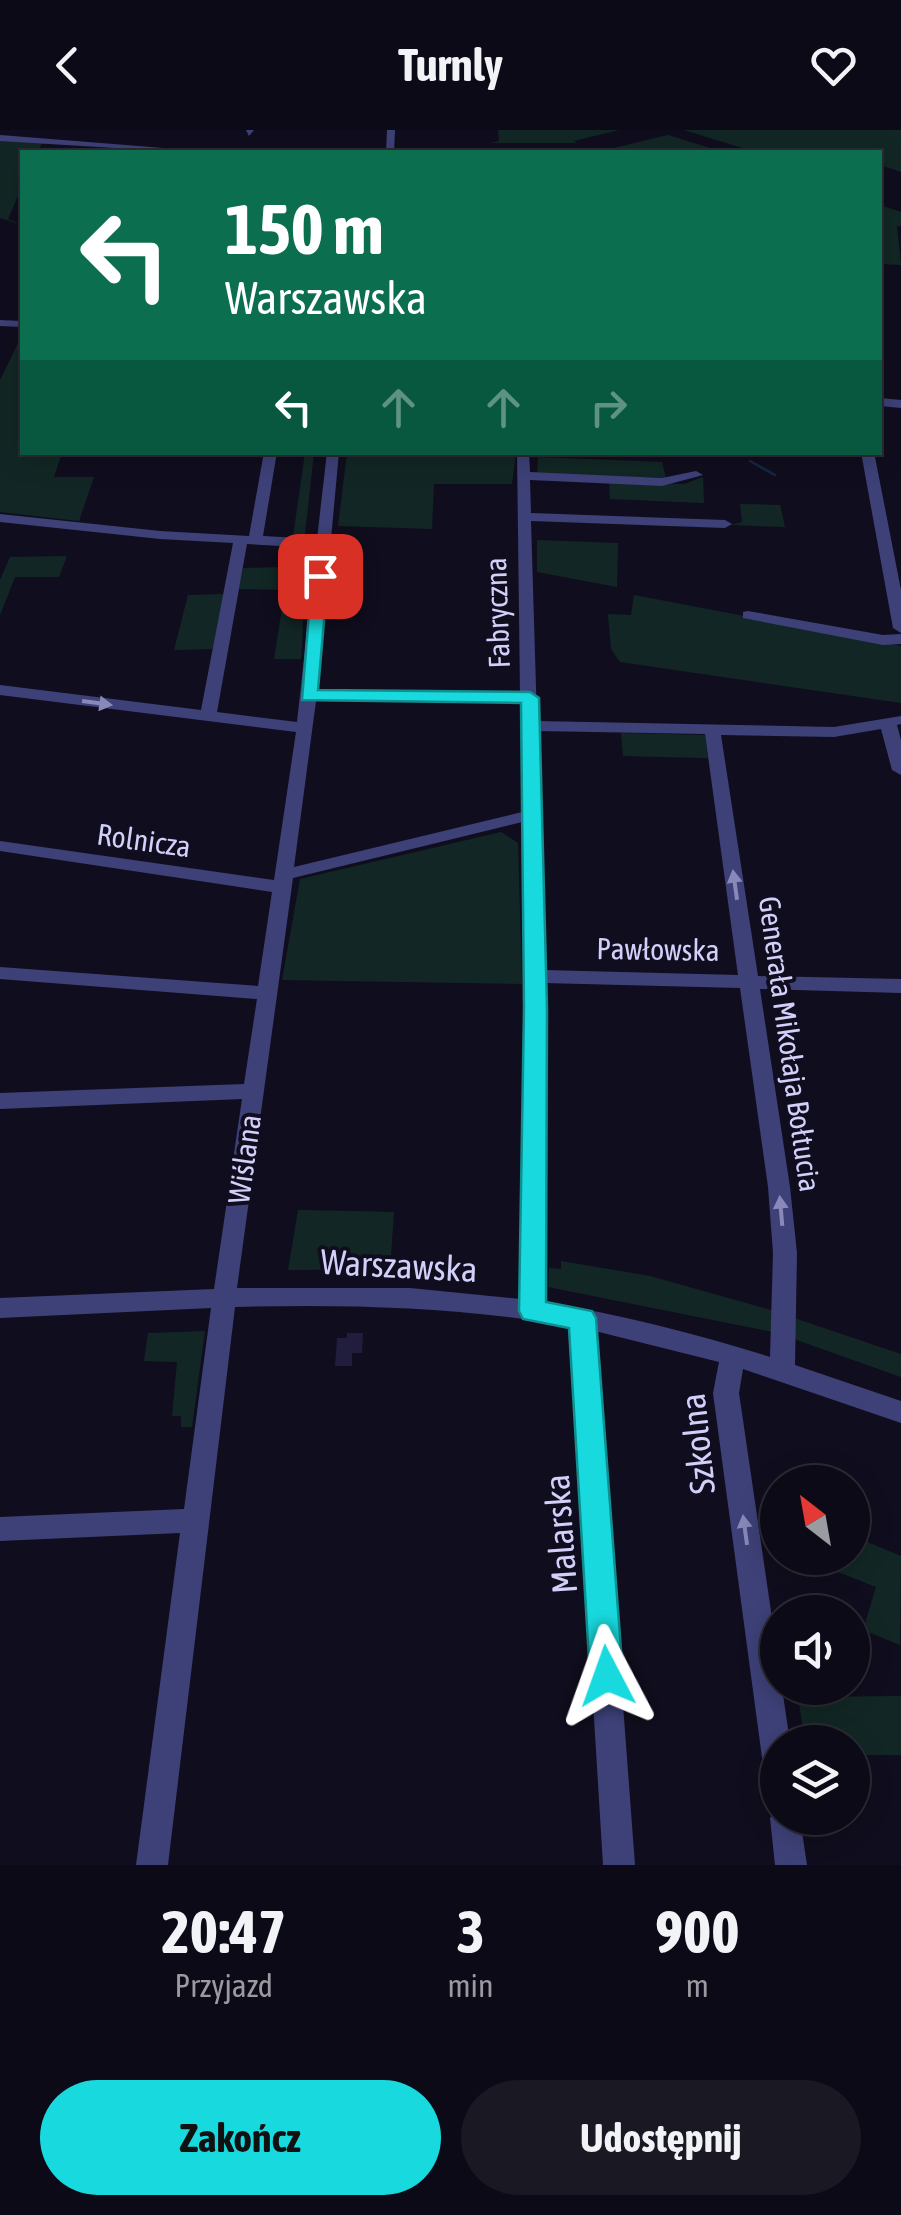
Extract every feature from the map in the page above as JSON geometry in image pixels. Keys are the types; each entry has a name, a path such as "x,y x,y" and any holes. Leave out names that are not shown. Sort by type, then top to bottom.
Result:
{"street":[{"path":"0,138 98,150"},
{"path":"208,717 270,455"},
{"name":"Wiślana","path":"152,1865 224,1298 305,728 333,455"},
{"name":"Fabryczna","path":"523,455 534,976 533,1311"},
{"path":"868,455 901,628"},
{"path":"524,476 662,482 696,475"},
{"path":"525,517 725,524"},
{"path":"0,518 160,535 323,544"},
{"path":"748,615 882,640 901,639"},
{"path":"0,690 305,728"},
{"path":"308,696 530,698"},
{"path":"530,726 834,732 894,721 901,770"},
{"name":"Generała Mikołaja Bołtucia","path":"712,729 779,1187 786,1309 782,1370"},
{"name":"Rolnicza","path":"0,846 282,880 503,819 530,816"},
{"path":"0,973 266,994"},
{"name":"Pawłowska","path":"534,976 901,986"},
{"path":"0,1101 253,1092"},
{"name":"Warszawska","path":"0,1308 224,1298 414,1298 533,1311 582,1318 733,1354 901,1412"},
{"name":"Malarska","path":"582,1318 619,1865"},
{"name":"Szkolna","path":"733,1354 726,1393 772,1725"},
{"path":"0,1529 196,1520"},
{"path":"787,1835 791,1865"}],"green space":[{"path":"498,130 619,130 574,141 577,143 490,143 499,141"},
{"path":"684,130 901,130 901,172 882,166 882,150 749,150"},
{"path":"668,135 717,150 605,150"},
{"path":"0,139 42,143 39,150 20,150 20,192 8,219 20,224 0,218"},
{"path":"882,206 901,212 901,226 897,226 901,265 882,264"},
{"path":"20,339 20,455 61,455 54,477 94,477 79,521 0,512 0,380"},
{"path":"305,455 314,455 305,534 293,537"},
{"path":"347,455 516,455 512,484 434,484 432,529 338,526"},
{"path":"538,457 662,462 666,478 537,474"},
{"path":"703,477 704,503 610,499 609,482 684,484"},
{"path":"740,504 780,505 785,527 731,525 742,522"},
{"path":"537,540 618,543 617,587 537,572"},
{"path":"292,548 313,552 305,590 301,659 274,659 285,590 239,589 243,568 288,567"},
{"path":"67,556 59,577 15,577 0,615 0,580 10,557"},
{"path":"226,594 215,649 174,650 188,595"},
{"path":"634,595 901,646 901,703 620,662 611,649 608,614 631,615"},
{"path":"621,733 705,735 708,758 623,756"},
{"path":"501,832 518,843 522,984 282,980 300,879"},
{"path":"298,1210 394,1212 390,1269 288,1270"},
{"path":"561,1261 650,1276 778,1312 778,1333 548,1287 549,1268 561,1269"},
{"path":"794,1318 901,1354 901,1377 794,1339"},
{"path":"205,1331 192,1427 181,1427 181,1416 172,1416 177,1362 144,1361 148,1333"},
{"path":"870,1543 901,1556 900,1645 870,1633 870,1607 876,1587 846,1575 870,1575"},
{"path":"870,1696 901,1696 901,1755 870,1755 870,1725 802,1725 799,1705 870,1705"}],"building":[{"path":"347,1333 363,1333 362,1353 352,1353 352,1366 335,1366 337,1338 347,1338"}],"waterway":[{"path":"750,461 775,475"}],"route":[{"path":"320,576 308,696 530,698 536,1008 533,1311 582,1318 607,1676"}]}
